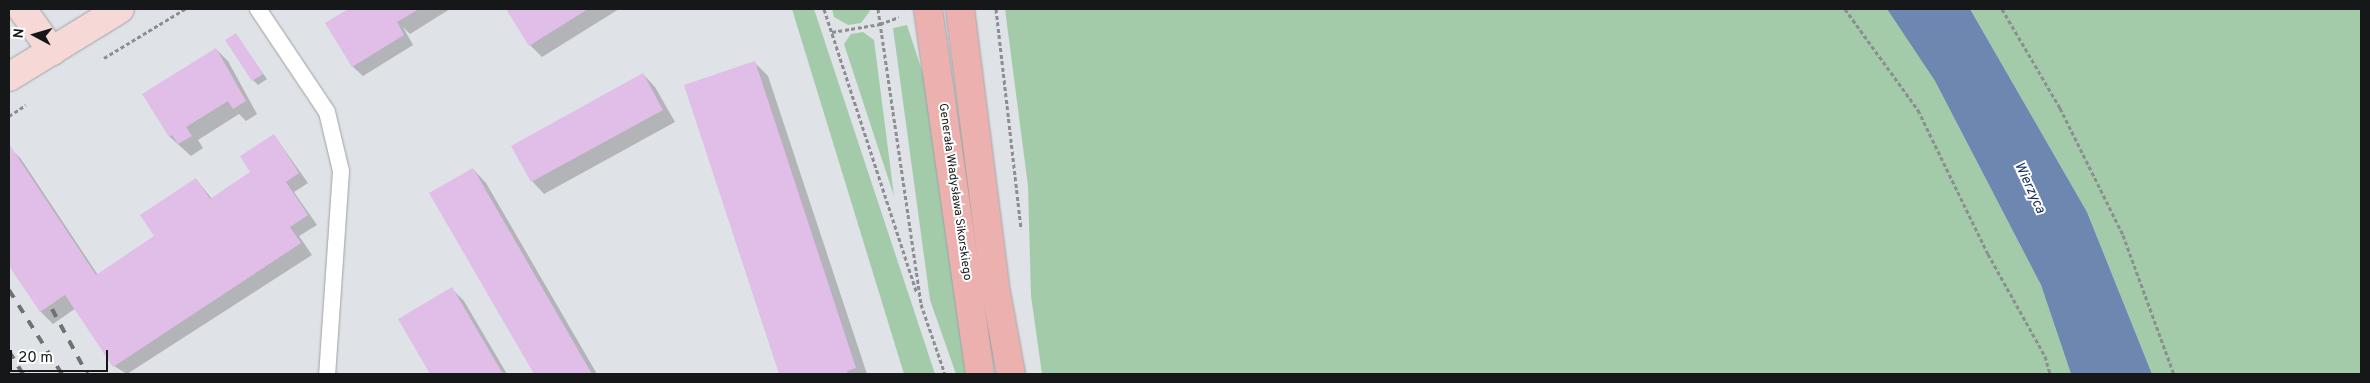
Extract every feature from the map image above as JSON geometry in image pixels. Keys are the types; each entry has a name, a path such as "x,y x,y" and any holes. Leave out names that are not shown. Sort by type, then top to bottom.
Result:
{"main road":[{"path":"22,9 52,51"},
{"path":"9,78 120,9"},
{"name":"Generała Władysława Sikorskiego","path":"928,9 980,374"},
{"path":"960,9 995,287 1011,374"}],"lane":[{"path":"258,9 327,112 341,171 327,374"}],"path":[{"path":"824,9 945,374"},
{"path":"878,9 921,304"},
{"path":"1844,9 1918,110 1988,254 2045,356 2050,374"},
{"path":"2002,9 2060,108 2123,235 2174,374"},
{"path":"832,32 880,24 902,16"}],"green space":[{"path":"792,9 814,9 935,374 904,374"},
{"path":"832,9 869,9 870,11 861,23 848,25 834,17"},
{"path":"1005,9 1887,9 1935,81 2041,285 2071,374 1042,374 1031,296 1028,186"},
{"path":"1970,9 2361,9 2361,374 2152,374 2087,212"},
{"path":"907,25 930,95 971,374 956,374 930,300 893,28"},
{"path":"863,32 874,40 894,196 844,44 851,34"}],"water":[{"name":"Wierzyca","path":"1887,9 1970,9 2087,212 2152,374 2071,374 2041,285 1935,81"}],"building":[{"path":"348,9 419,9 397,22 404,35 352,67 325,23"},
{"path":"506,9 588,9 529,46"},
{"path":"236,33 263,74 252,81 225,40"},
{"path":"216,48 246,101 233,109 228,101 186,127 192,136 178,144 172,135 169,137 142,94"},
{"path":"755,61 856,368 847,371 848,374 779,374 684,85"},
{"path":"643,73 663,110 531,182 511,146"},
{"path":"274,134 299,173 286,182 308,215 290,227 301,243 113,367 65,295 40,312 9,266 9,144 96,275 154,236 140,215 196,178 210,199 250,172 240,156"},
{"path":"473,168 592,374 534,374 429,193"},
{"path":"452,287 503,374 430,374 398,319"}],"railway":[{"path":"9,290 62,374"},
{"path":"52,309 87,374"},
{"path":"9,351 23,374"}]}
